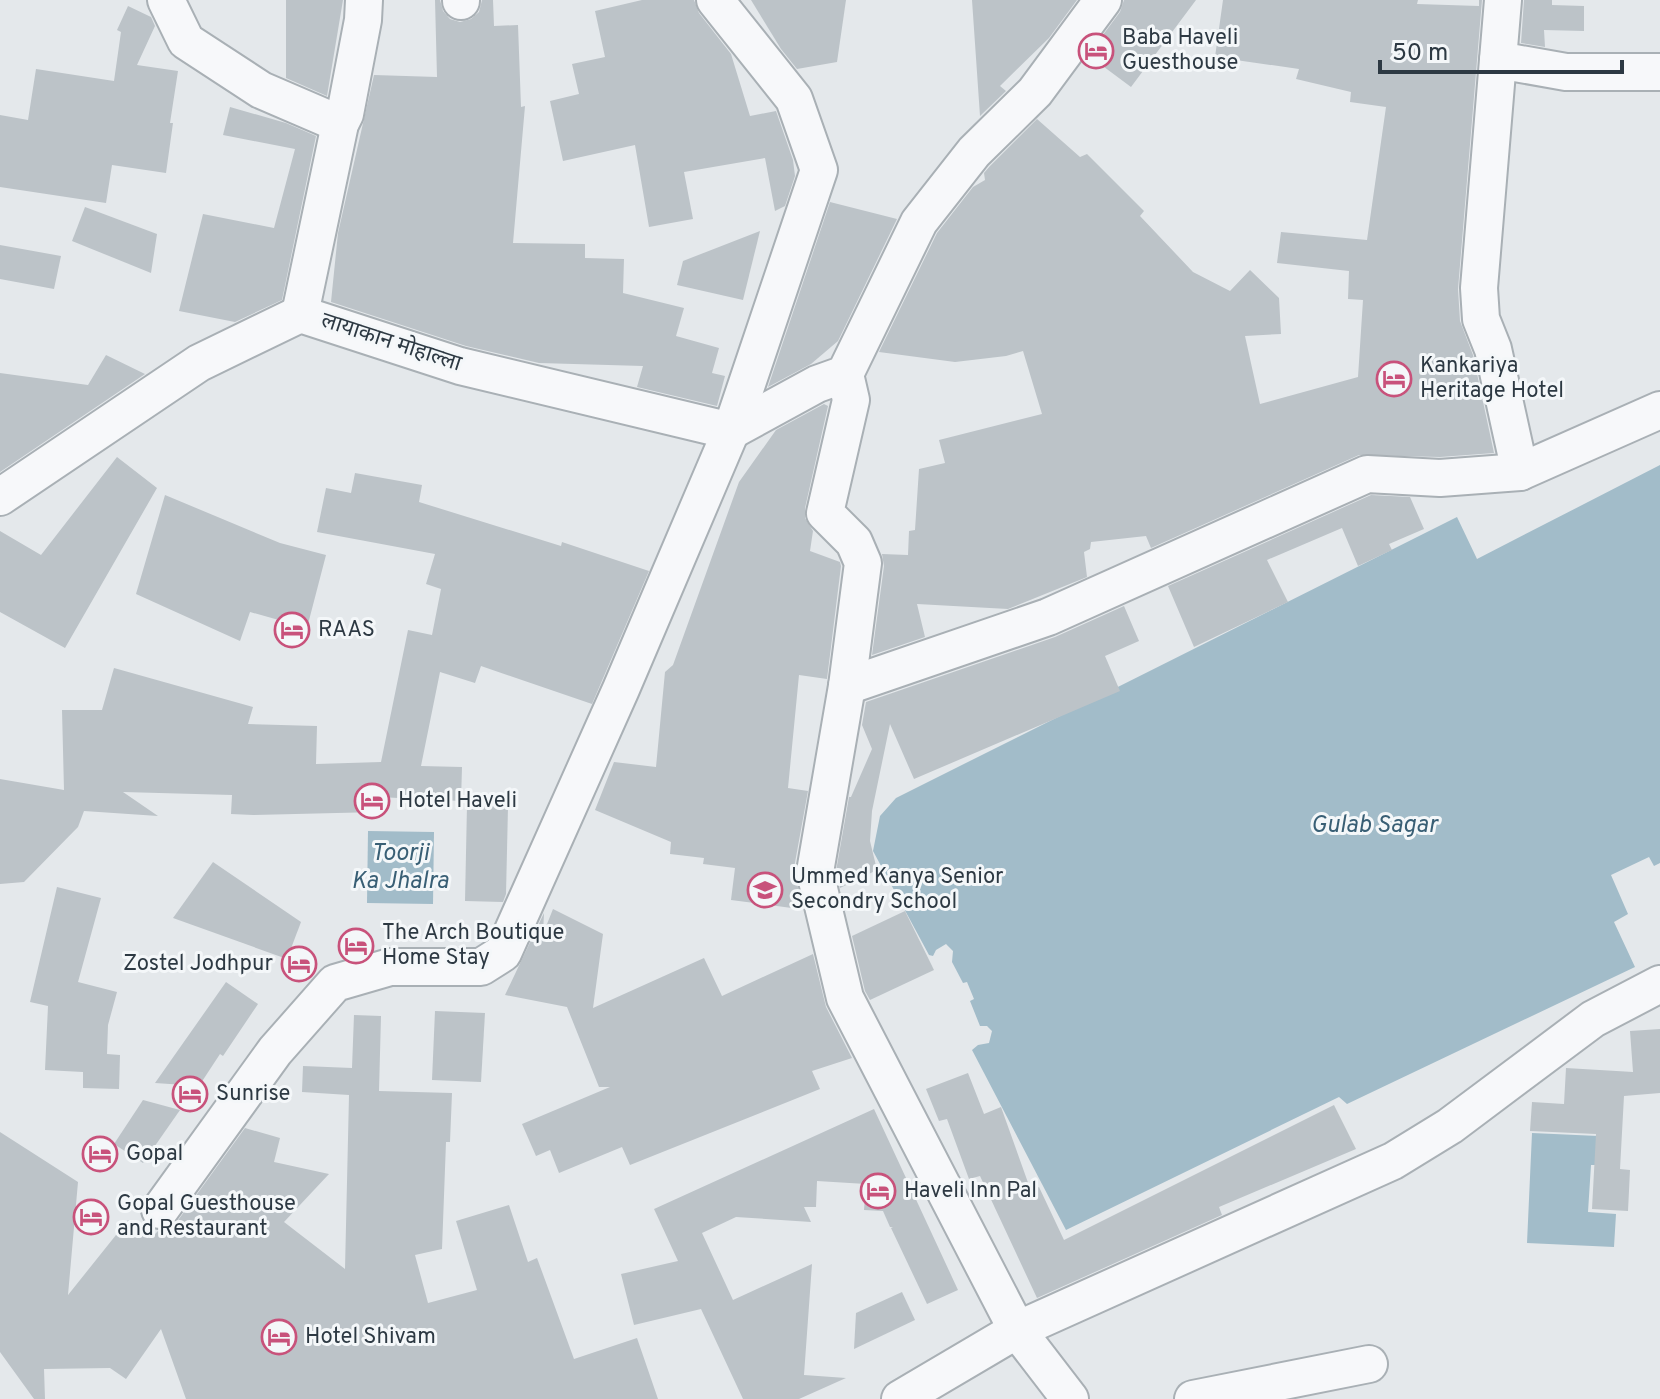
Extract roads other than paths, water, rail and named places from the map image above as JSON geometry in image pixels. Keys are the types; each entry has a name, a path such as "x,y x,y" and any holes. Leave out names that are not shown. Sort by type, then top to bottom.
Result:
{"street":[{"path":"166,0 186,41 261,90 340,124"},
{"path":"300,314 340,124 348,101 364,0"},
{"path":"160,1210 275,1051 335,983 390,967 481,967 503,953 621,689 731,431 819,170 794,99 715,0"},
{"path":"1070,1399 1017,1330 845,998 815,872 847,686 863,563 854,542 825,513 851,400 845,374 919,222 974,152 1035,92 1103,0"},
{"path":"1503,0 1479,288 1481,319 1493,349 1520,472"},
{"path":"1498,60 1566,72 1660,72"},
{"name":"लायाकान मोहाल्ला","path":"0,497 199,363 300,314 460,366 731,431"},
{"path":"731,431 817,384 845,374"},
{"path":"847,686 1048,617 1367,474 1440,478 1520,472 1659,409"},
{"path":"900,1399 1017,1330 1393,1161 1450,1126 1593,1019 1660,984"},
{"path":"1193,1399 1369,1364"}],"water":[{"name":"Gulab Sagar","path":"1660,465 1660,863 1654,866 1649,857 1611,875 1628,914 1614,922 1635,967 1347,1104 1339,1097 1066,1230 972,1050 989,1043 992,1031 987,1026 980,1026 970,1001 974,999 967,982 963,983 952,962 953,951 946,944 933,956 929,955 873,851 880,816 896,798 1457,517 1477,559"},
{"name":"Toorji Ka Jhalra","path":"368,831 434,832 433,904 367,903"},
{"path":"1532,1133 1620,1137 1618,1165 1591,1165 1588,1212 1616,1214 1614,1247 1527,1243"}],"place":[{"name":"Baba Haveli Guesthouse","path":"1096,51"},
{"name":"Kankariya Heritage Hotel","path":"1394,379"},
{"name":"RAAS","path":"292,630"},
{"name":"Hotel Haveli","path":"372,801"},
{"name":"Ummed Kanya Senior Secondry School","path":"765,890"},
{"name":"The Arch Boutique Home Stay","path":"356,946"},
{"name":"Zostel Jodhpur","path":"299,964"},
{"name":"Sunrise","path":"190,1094"},
{"name":"Gopal","path":"100,1154"},
{"name":"Haveli Inn Pal","path":"878,1191"},
{"name":"Gopal Guesthouse and Restaurant","path":"91,1217"},
{"name":"Hotel Shivam","path":"279,1337"}]}
